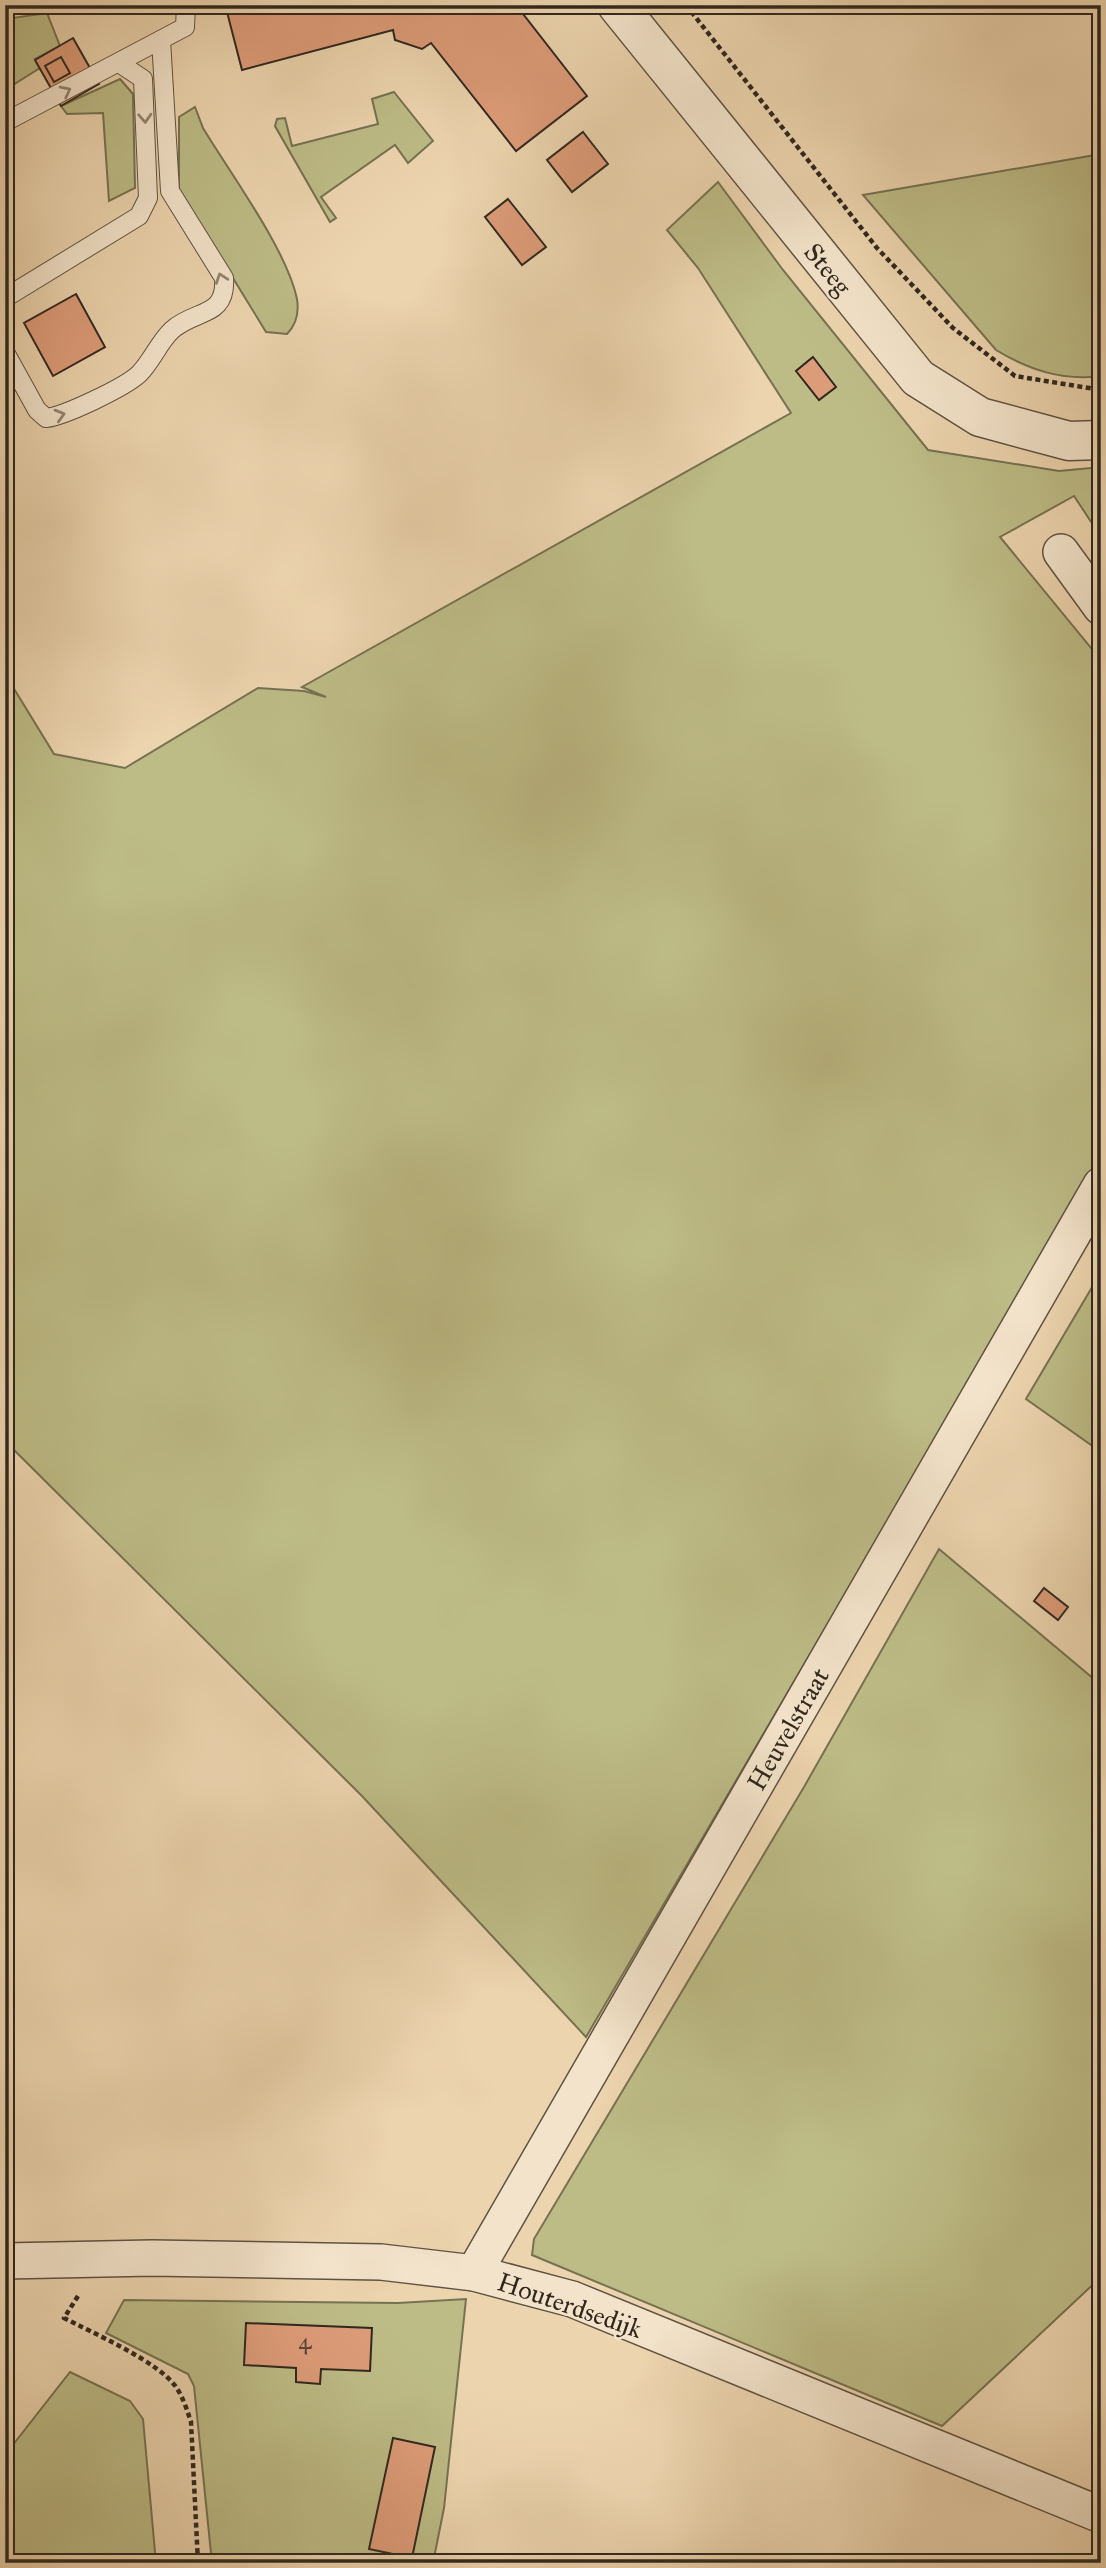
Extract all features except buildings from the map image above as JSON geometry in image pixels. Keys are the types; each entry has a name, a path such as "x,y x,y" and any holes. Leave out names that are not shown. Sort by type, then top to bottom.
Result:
{"street":[{"name":"Steeg","path":"617,5 918,378 980,417 1069,441 1101,440"},
{"path":"1061,552 1101,607"},
{"name":"Heuvelstraat","path":"474,2273 1101,1185"},
{"name":"Houterdsedijk","path":"5,2261 100,2259 381,2262 474,2273 572,2299 1101,2515"}],"lane":[{"path":"5,122 185,27 186,5"},
{"path":"5,352 37,410 46,418 62,416 138,375 172,330 219,305 225,293 224,278 170,191 161,40"},
{"path":"5,298 139,216 148,198 143,79 119,64"}],"path":[{"path":"686,5 877,248 953,328 1014,376 1101,390"},
{"path":"100,2259 65,2318 162,2372 175,2386 191,2422 198,2563"}],"shaded area":[{"path":"47,13 60,46 35,59 40,68 5,90 5,19"},
{"path":"120,79 133,94 135,188 109,201 103,113 67,114 61,106"},
{"path":"394,92 433,141 408,163 395,145 321,197 336,218 330,222 275,126 277,119 285,118 292,146 378,124 372,99"},
{"path":"195,107 203,128 270,235 291,279 298,309 295,322 287,334 266,332 179,190 179,117"},
{"path":"1101,154 1101,376 1073,377 1046,372 996,350 863,195"},
{"path":"718,182 783,270 928,450 1059,471 1101,467 1101,537 1074,496 1000,537 1101,660 1101,1157 586,2037 362,1796 5,1441 5,674 54,754 125,768 258,688 304,691 326,697 302,687 791,413 698,268 667,230"},
{"path":"1101,1272 1101,1452 1026,1399"},
{"path":"939,1549 1101,1685 1101,2277 942,2426 532,2255 534,2239 804,1787"},
{"path":"466,2299 444,2508 433,2563 212,2563 194,2386 188,2374 106,2333 124,2300 398,2303"},
{"path":"70,2372 130,2401 143,2419 156,2563 5,2563 5,2455"}]}
